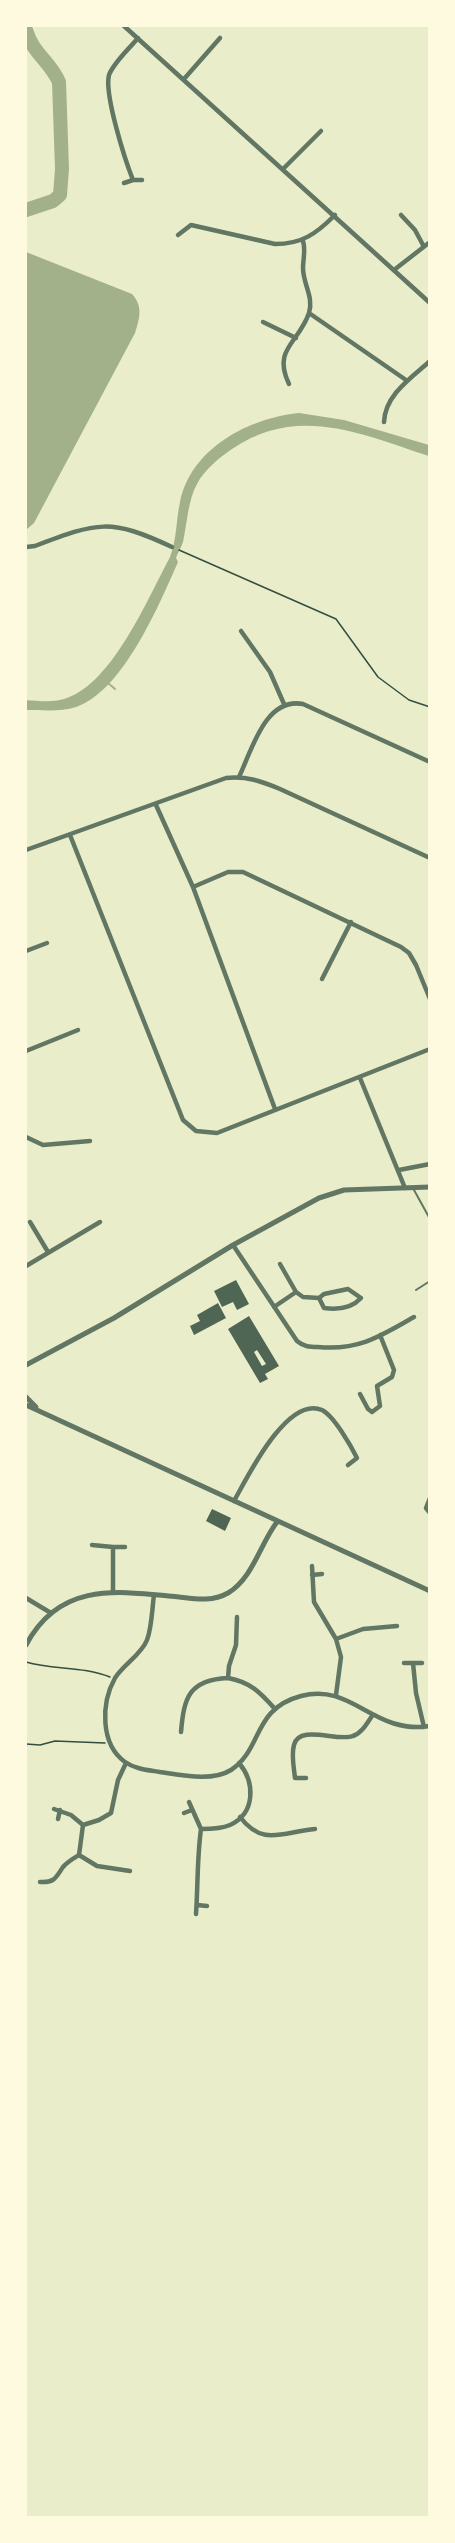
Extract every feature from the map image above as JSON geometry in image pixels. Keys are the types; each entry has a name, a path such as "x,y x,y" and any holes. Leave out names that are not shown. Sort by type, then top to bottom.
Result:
{"street":[{"path":"124,26 335,215 429,303"},
{"path":"133,180 124,158 109,89 109,76 138,38"},
{"path":"184,79 220,38"},
{"path":"283,169 321,131"},
{"path":"124,183 142,180"},
{"path":"178,235 191,225 275,244 288,244 303,241 314,235 335,215"},
{"path":"401,215 415,230 423,245"},
{"path":"289,384 282,364 284,354 296,338 309,313 311,298 303,268 306,249 303,241"},
{"path":"394,270 429,242"},
{"path":"309,313 406,380"},
{"path":"264,321 296,338"},
{"path":"384,422 390,402 406,380 429,361"},
{"path":"26,547 93,526 117,526 138,531 172,547"},
{"path":"241,631 270,672 284,704"},
{"path":"239,777 267,718 284,704 303,704 429,762"},
{"path":"26,850 226,778 239,777 258,780 280,789 429,858"},
{"path":"156,805 193,887 275,1109"},
{"path":"70,835 183,1120 196,1131 217,1133 429,1049"},
{"path":"193,887 228,872 243,872 351,922 409,953 429,999"},
{"path":"322,979 351,922"},
{"path":"26,951 46,944"},
{"path":"26,1051 78,1030"},
{"path":"360,1078 405,1188"},
{"path":"26,1137 43,1144 90,1141"},
{"path":"399,1170 429,1164"},
{"path":"26,1365 139,1303 233,1245 319,1198 344,1190 429,1187"},
{"path":"30,1222 48,1252"},
{"path":"26,1266 100,1222"},
{"path":"233,1245 297,1341 303,1346 345,1348 367,1343 414,1317"},
{"path":"280,1264 296,1292 303,1297 319,1298 324,1294 348,1288 361,1298 348,1308 335,1309 324,1308 319,1298"},
{"path":"274,1307 296,1292"},
{"path":"360,1394 368,1409 372,1412 377,1410 380,1406 377,1386 392,1377 394,1370 380,1335"},
{"path":"26,1360 38,1358"},
{"path":"26,1397 39,1410"},
{"path":"26,1405 429,1591"},
{"path":"234,1501 269,1439 295,1417 310,1409 324,1411 331,1417 357,1458 348,1465"},
{"path":"429,1498 426,1508 429,1513"},
{"path":"26,1646 37,1627 51,1614 81,1597 113,1591 199,1600 216,1599 231,1591 255,1562 277,1522"},
{"path":"92,1545 124,1547"},
{"path":"113,1546 113,1591"},
{"path":"312,1566 314,1602 336,1639 341,1666 336,1695"},
{"path":"312,1575 322,1574"},
{"path":"154,1595 147,1639 141,1650 115,1679 107,1704 106,1727 109,1743 126,1763 140,1769 210,1776 231,1770 246,1756 262,1723 275,1709 301,1696 336,1695 353,1702 372,1716 396,1726 427,1727 416,1693 413,1663"},
{"path":"26,1598 51,1614"},
{"path":"228,1678 229,1666 236,1645 237,1617"},
{"path":"390,1618 390,1626"},
{"path":"228,1626 237,1625"},
{"path":"336,1639 363,1629 397,1626"},
{"path":"404,1663 422,1663"},
{"path":"181,1732 183,1706 189,1693 196,1687 217,1679 228,1678 244,1681 254,1686 275,1709"},
{"path":"306,1778 295,1778 294,1744 298,1738 307,1734 346,1738 355,1736 372,1716"},
{"path":"182,1723 190,1724"},
{"path":"83,1825 99,1820 111,1812 118,1780 126,1763"},
{"path":"201,1829 230,1825 240,1817 250,1802 252,1792 246,1772 239,1763"},
{"path":"189,1802 201,1829 196,1863 199,1880 196,1914"},
{"path":"54,1809 76,1818 83,1825"},
{"path":"58,1819 60,1810"},
{"path":"184,1814 192,1810"},
{"path":"240,1817 249,1829 258,1835 269,1836 315,1829"},
{"path":"80,1855 83,1825"},
{"path":"306,1830 307,1838"},
{"path":"80,1855 97,1866 130,1871"},
{"path":"40,1882 55,1880 65,1865 80,1855"},
{"path":"121,1879 122,1871"},
{"path":"47,1882 48,1891"},
{"path":"197,1905 207,1906"}],"lane":[{"path":"413,1188 429,1219"},
{"path":"416,1290 429,1281"}],"path":[{"path":"178,550 336,620 378,677 409,700 429,707"},
{"path":"26,1662 62,1669 96,1671 115,1679"},
{"path":"26,1744 40,1745 56,1741 109,1743"}],"shaded area":[{"path":"26,252 132,294 138,303 140,312 135,333 34,523 26,530"},
{"path":"299,413 344,420 429,445 429,456 354,432 330,427 305,426 281,428 256,435 232,449 208,469 194,490 183,542 176,558 178,562 150,623 124,665 109,684 93,698 76,707 58,710 26,710 26,700 57,701 84,689 114,657 128,637 170,557 180,502 186,483 196,466 209,451 242,429 261,421"}],"building":[{"path":"236,1280 249,1304 237,1310 233,1302 222,1307 214,1291"},
{"path":"218,1303 226,1318 194,1335 190,1326 200,1321 197,1315"},
{"path":"249,1316 279,1366 265,1374 268,1379 260,1383 228,1329","holes":["257,1350 266,1364 262,1366 254,1352"]},
{"path":"212,1509 231,1518 225,1531 206,1521"}],"waterway":[{"path":"26,30 33,45 59,82 62,169 60,195 53,201 26,210"},
{"path":"108,683 115,689"}]}
